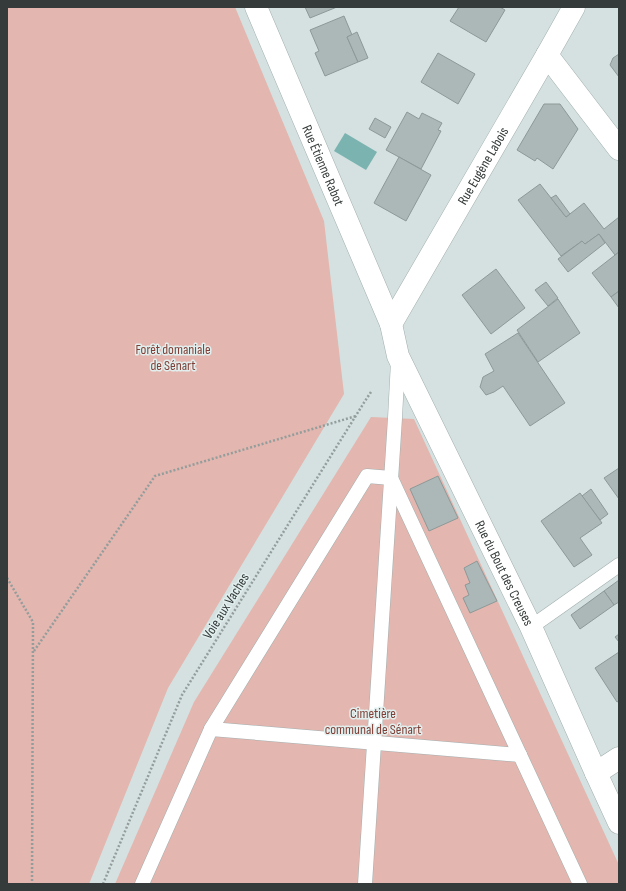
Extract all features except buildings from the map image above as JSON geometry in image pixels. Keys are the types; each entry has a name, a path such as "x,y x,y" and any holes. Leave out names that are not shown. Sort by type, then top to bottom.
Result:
{"street":[{"name":"Rue Étienne Rabot","path":"256,7 391,324"},
{"name":"Rue Eugène Labois","path":"391,324 574,7"},
{"path":"547,55 619,149"},
{"name":"Rue du Bout des Creuses","path":"391,324 398,356 531,627 619,823"},
{"path":"596,773 619,758"}],"lane":[{"path":"365,884 398,356"},
{"path":"142,884 211,729 367,476 391,478"},
{"path":"391,478 580,884"},
{"path":"531,627 619,565"},
{"path":"211,729 520,755"}],"path":[{"name":"Voie aux Vaches","path":"103,884 182,695 365,401 398,356"},
{"path":"34,651 155,476 356,416"},
{"path":"7,578 33,622 32,884"}],"green space":[{"name":"Forêt domaniale de Sénart","path":"7,7 235,7 324,221 344,394 168,688 89,884 7,884"},
{"name":"Cimetière communal de Sénart","path":"371,417 414,419 619,865 619,884 115,884 194,702"}],"water":[{"path":"345,133 377,152 366,170 334,151"}]}
